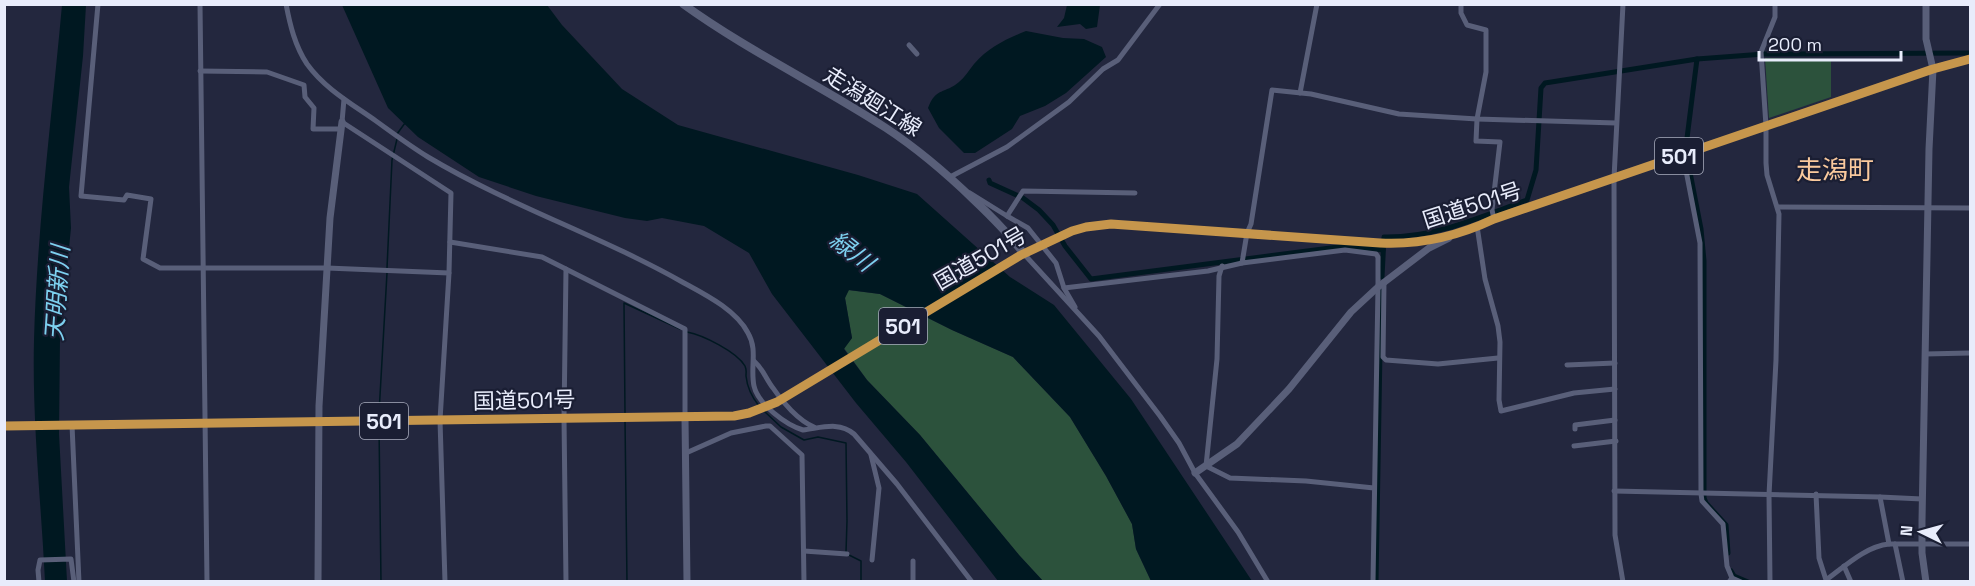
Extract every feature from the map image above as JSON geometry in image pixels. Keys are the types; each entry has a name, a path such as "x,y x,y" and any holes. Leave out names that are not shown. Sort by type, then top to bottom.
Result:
{"highway":[{"name":"国道501号","path":"4,426 734,416 749,413 782,399 1022,254 1079,229 1112,224 1383,243 1406,244 1429,241 1478,226 1493,215 1614,178 1933,69 1971,59"}],"main road":[{"name":"走潟廻江線","path":"683,4 722,30 886,128 925,155 1012,237 1022,254"}],"street":[{"path":"98,4 81,196 124,200 127,195 151,199 143,259 159,268 327,268 449,273"},
{"path":"200,4 207,582"},
{"path":"286,4 290,24 301,54 315,73 344,99 401,140 447,168 513,201 633,255 709,297 735,317 747,330 754,345 754,386 759,396 776,416 796,428 806,430 814,427"},
{"path":"950,177 1006,147 1069,102 1103,69 1118,60 1160,4"},
{"path":"1300,93 1317,4"},
{"path":"1461,4 1461,13 1467,25 1486,30 1485,81 1477,119 1476,141 1500,142 1493,215"},
{"path":"1623,4 1614,178 1616,420 1614,491 1615,535 1623,582"},
{"path":"1770,582 1769,495 1776,360 1778,207 1766,169 1766,126 1761,54 1774,17 1775,4"},
{"path":"1926,4 1926,28 1933,69 1921,543 1926,582"},
{"path":"909,45 916,54"},
{"path":"200,71 267,72 304,85 305,97 314,108 313,129 341,125 451,193 449,273 440,420 445,582"},
{"path":"1243,260 1247,233 1251,224 1272,90 1300,93 1399,114 1616,123"},
{"path":"318,582 318,422 330,218 344,99"},
{"path":"1683,155 1700,243 1702,501 1723,524 1730,580 1741,582"},
{"path":"962,188 1028,228 1056,263 1064,288 1077,310 1179,442 1195,473 1228,517 1268,582"},
{"path":"1007,216 1023,191 1135,193"},
{"path":"1778,207 1971,208"},
{"path":"1478,226 1485,279 1497,319 1500,342 1498,358 1501,411 1574,393 1615,389"},
{"path":"1195,473 1244,437 1289,388 1352,312 1381,284 1429,248 1459,233"},
{"path":"450,242 542,257 685,329 687,582"},
{"path":"1064,288 1208,271 1243,260 1350,250 1376,254 1381,284 1383,357 1386,360 1438,364 1498,358"},
{"path":"1022,254 1077,310"},
{"path":"1206,466 1217,359 1222,266"},
{"path":"566,269 564,418 566,582"},
{"path":"1373,582 1381,284"},
{"path":"1925,354 1971,353"},
{"path":"754,361 761,367 782,399 807,424 814,427 848,428 972,582"},
{"path":"1567,365 1615,363"},
{"path":"1575,429 1575,425 1616,420"},
{"path":"70,425 79,582"},
{"path":"686,453 731,433 770,426 802,455 804,582"},
{"path":"1574,446 1616,441"},
{"path":"871,454 879,488 872,560"},
{"path":"1206,466 1230,478 1306,481 1374,488"},
{"path":"1614,491 1816,494 1922,499"},
{"path":"1816,494 1820,558 1825,581 1844,566 1881,544 1971,544"},
{"path":"1880,497 1903,582"},
{"path":"804,552 847,554"},
{"path":"39,582 40,560 71,559 74,582"},
{"path":"913,561 913,582"},
{"path":"1844,566 1851,582"}],"green space":[{"path":"1765,58 1831,59 1831,97 1769,118"},
{"path":"848,290 880,294 1013,357 1070,417 1132,524 1136,549 1151,581 1043,581 920,435 867,380 844,348 852,338 845,298"}],"water":[{"name":"天明新川","path":"62,5 86,5 69,187 71,228 60,337 59,434 67,581 45,581 36,431 34,340 42,214"},
{"name":"緑川","path":"342,5 547,5 562,25 622,89 678,125 858,175 917,194 1010,277 1054,305 1131,399 1252,581 1151,581 1136,549 1132,524 1070,417 1013,357 880,294 849,290 845,298 852,338 844,349 867,380 920,435 1043,581 998,581 772,294 749,253 704,226 662,218 647,221 625,218 536,196 479,177 418,137 388,108"},
{"path":"1067,5 1100,5 1097,27 1086,29 1080,24 1057,27 1064,18"},
{"path":"1026,31 1063,38 1084,39 1102,47 1106,57 1066,93 1045,106 1020,116 1012,129 975,153 964,153 939,128 928,108 931,101 938,94 959,82 992,48"}],"waterway":[{"path":"1382,277 1384,237 1439,230 1527,200 1536,170 1541,88 1545,83 1697,59 1764,54 1970,53"},
{"path":"1686,146 1697,59"},
{"path":"397,134 405,123"},
{"path":"387,268 392,160 397,139"},
{"path":"1687,157 1701,229 1704,261 1704,498 1726,525 1728,553"},
{"path":"989,180 990,183 1023,198 1039,210 1053,225 1065,246 1091,279 1346,246 1383,250"},
{"path":"379,413 387,273"},
{"path":"1376,582 1381,291"},
{"path":"625,413 624,303 680,329"},
{"path":"687,332 719,345 741,361 746,369 750,391 759,406"},
{"path":"764,411 781,427 804,440 818,437 846,443 846,552"},
{"path":"625,420 627,582"},
{"path":"379,426 381,582"},
{"path":"849,555 861,561 861,582"},
{"path":"1731,571 1734,576 1748,582"}],"district":[{"name":"走潟町","path":"1835,170"}]}
